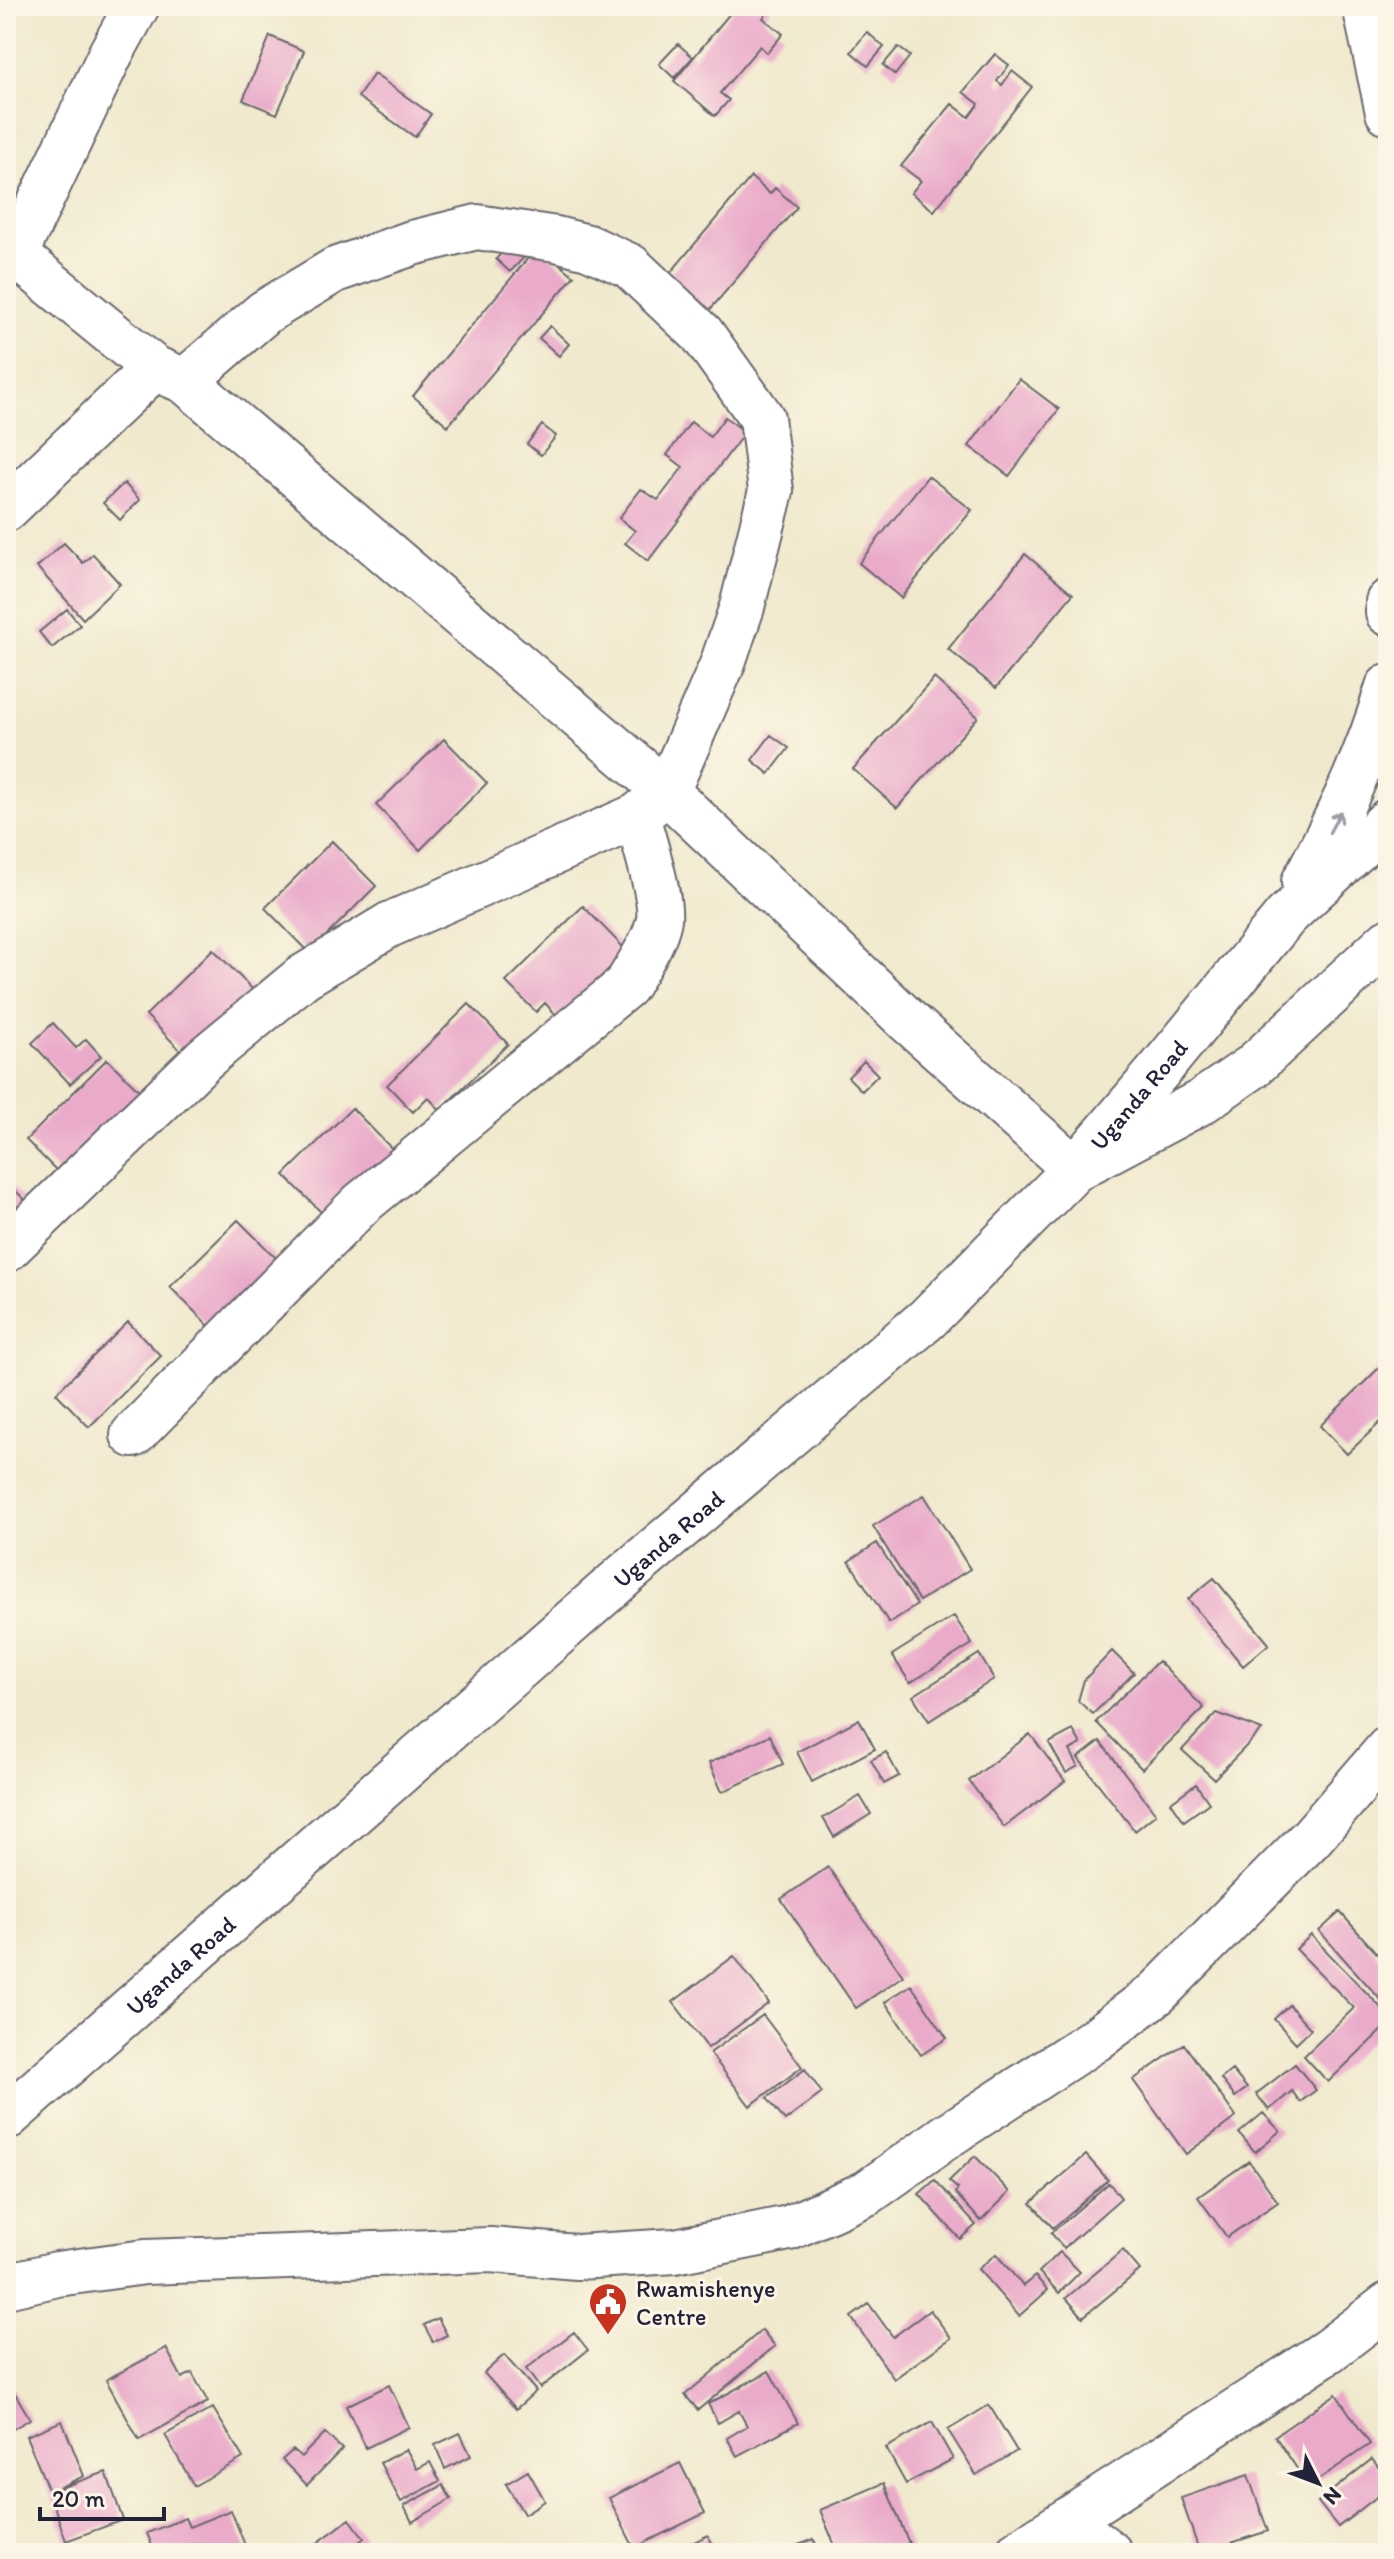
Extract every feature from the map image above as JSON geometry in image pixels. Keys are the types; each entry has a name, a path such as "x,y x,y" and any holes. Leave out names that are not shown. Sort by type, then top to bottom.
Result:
{"main road":[{"path":"137,6 11,251 169,374 652,804 908,1021 1075,1169 1201,1102 1252,1067 1388,941"},
{"path":"1365,6 1388,112"},
{"path":"6,509 169,374 335,270 425,240 477,227 588,247 630,266 702,334 762,418 771,491 742,607 722,665 652,804 653,874 659,918 646,951 626,986 361,1204 133,1435"},
{"path":"1388,602 1388,613"},
{"name":"Uganda Road","path":"1286,916 1344,805 1376,729 1388,687"},
{"path":"6,1250 205,1058 303,977 389,925 652,804"},
{"name":"Uganda Road","path":"6,2118 626,1574 927,1319 1075,1169 1286,916 1388,821"},
{"path":"6,2286 57,2274 145,2262 490,2250 577,2257 675,2251 789,2228 867,2193 947,2136 1096,2039 1157,1993 1311,1838 1388,1749"},
{"path":"1017,2553 1328,2351 1388,2305"},
{"path":"1068,2521 1110,2553"}],"building":[{"path":"736,6 773,6 763,18 783,34 767,53 760,46 720,93 729,100 715,116 674,81"},
{"path":"867,32 884,47 868,66 851,52"},
{"path":"270,36 304,51 277,114 243,100"},
{"path":"678,44 693,57 674,78 659,64"},
{"path":"898,47 910,56 895,75 883,65"},
{"path":"995,54 1009,65 997,81 1002,85 1012,71 1032,87 934,211 911,193 921,181 901,166 952,104 969,117 979,104 963,92"},
{"path":"374,74 431,114 415,137 358,97"},
{"path":"751,177 770,194 775,188 797,207 687,337 646,302"},
{"path":"518,235 532,249 510,272 496,259"},
{"path":"538,246 574,276 448,426 413,396"},
{"path":"550,326 569,344 559,356 539,338"},
{"path":"1019,379 1059,409 1009,476 969,446"},
{"path":"725,417 745,432 648,561 625,543 635,531 619,518 641,489 658,500 683,467 667,455 691,422 710,437"},
{"path":"542,425 556,436 541,455 527,444"},
{"path":"928,476 972,510 901,598 859,563"},
{"path":"124,483 140,500 120,520 103,503"},
{"path":"64,543 83,563 93,554 120,584 83,619 37,567"},
{"path":"1025,554 1073,594 996,688 948,649"},
{"path":"67,609 80,625 52,648 39,632"},
{"path":"934,678 978,717 897,808 853,769"},
{"path":"771,735 789,748 769,774 752,760"},
{"path":"444,739 487,783 420,850 376,805"},
{"path":"332,841 376,886 309,953 265,908"},
{"path":"583,906 627,951 559,1018 545,1003 536,1012 506,982"},
{"path":"213,949 257,994 190,1060 146,1015"},
{"path":"469,1004 508,1044 440,1110 428,1097 413,1112 387,1085"},
{"path":"53,1023 76,1048 86,1039 101,1056 70,1084 32,1043"},
{"path":"107,1059 146,1097 64,1178 26,1140"},
{"path":"864,1061 878,1075 862,1091 848,1077"},
{"path":"352,1108 396,1153 329,1220 284,1175"},
{"path":"6,1181 25,1200 6,1218"},
{"path":"238,1220 282,1264 214,1331 170,1287"},
{"path":"128,1322 161,1356 89,1427 56,1393"},
{"path":"1388,1359 1388,1415 1347,1454 1320,1426"},
{"path":"924,1495 970,1569 919,1601 873,1526"},
{"path":"877,1543 917,1605 889,1623 849,1561"},
{"path":"1214,1578 1269,1644 1243,1666 1188,1599"},
{"path":"954,1616 972,1644 910,1683 892,1655"},
{"path":"1112,1651 1134,1673 1093,1714 1078,1701 1084,1680"},
{"path":"979,1654 994,1679 929,1721 913,1696"},
{"path":"1158,1661 1204,1708 1142,1769 1096,1722"},
{"path":"1217,1713 1262,1730 1214,1779 1182,1750"},
{"path":"859,1719 875,1749 812,1782 797,1752"},
{"path":"1073,1730 1081,1744 1070,1750 1078,1766 1066,1773 1049,1743"},
{"path":"1030,1734 1065,1781 1004,1827 969,1781"},
{"path":"770,1735 783,1764 722,1792 709,1763"},
{"path":"1100,1741 1156,1814 1135,1831 1078,1758"},
{"path":"886,1752 899,1776 884,1784 871,1760"},
{"path":"1196,1784 1209,1803 1184,1821 1171,1802"},
{"path":"860,1796 871,1814 834,1837 823,1818"},
{"path":"828,1867 903,1976 856,2008 781,1899"},
{"path":"1340,1912 1388,1966 1388,2008 1319,1931"},
{"path":"1311,1935 1388,2015 1388,2024 1328,2082 1304,2056 1354,2008 1296,1949"},
{"path":"734,1956 769,2003 708,2048 673,2002"},
{"path":"911,1985 947,2038 921,2055 885,2002"},
{"path":"1289,2005 1311,2029 1296,2043 1274,2019"},
{"path":"763,2015 802,2067 750,2106 710,2053"},
{"path":"1184,2044 1236,2117 1186,2154 1133,2080"},
{"path":"1295,2064 1316,2090 1300,2102 1292,2091 1269,2110 1256,2094"},
{"path":"805,2069 822,2093 785,2121 767,2098"},
{"path":"1232,2070 1247,2088 1235,2097 1221,2079"},
{"path":"1263,2113 1280,2131 1255,2152 1239,2133"},
{"path":"1086,2155 1108,2180 1053,2228 1031,2203"},
{"path":"975,2156 1010,2192 981,2221 955,2193 958,2189 949,2181"},
{"path":"1249,2161 1278,2202 1227,2237 1198,2197"},
{"path":"935,2180 976,2225 960,2239 919,2194"},
{"path":"1109,2183 1121,2198 1064,2248 1051,2233"},
{"path":"1123,2250 1140,2270 1083,2317 1066,2298"},
{"path":"1060,2252 1080,2272 1059,2293 1039,2272"},
{"path":"996,2254 1023,2286 1035,2276 1048,2290 1019,2316 978,2269"},
{"path":"869,2304 893,2337 930,2310 951,2338 894,2379 851,2317"},
{"path":"438,2318 447,2335 433,2342 424,2325"},
{"path":"762,2330 775,2346 698,2410 685,2395"},
{"path":"574,2332 588,2350 540,2388 526,2369"},
{"path":"166,2348 182,2378 192,2373 208,2402 139,2440 106,2380"},
{"path":"504,2355 536,2391 516,2409 484,2373"},
{"path":"769,2371 798,2423 737,2456 727,2438 747,2426 739,2411 718,2423 708,2404"},
{"path":"6,2378 30,2419 6,2433"},
{"path":"389,2385 409,2427 366,2448 346,2406"},
{"path":"1336,2394 1370,2444 1309,2486 1275,2436"},
{"path":"989,2405 1017,2451 976,2475 948,2430"},
{"path":"213,2408 243,2458 194,2486 165,2435"},
{"path":"62,2421 84,2476 54,2490 106,2472 123,2520 66,2541 26,2436"},
{"path":"932,2422 953,2459 906,2484 886,2448"},
{"path":"325,2433 342,2449 307,2485 282,2460 293,2450 301,2457"},
{"path":"460,2433 471,2456 445,2469 435,2445"},
{"path":"406,2449 417,2469 430,2462 440,2481 401,2502 380,2463"},
{"path":"1372,2459 1388,2480 1388,2488 1338,2527 1318,2502"},
{"path":"680,2463 705,2513 634,2548 609,2498"},
{"path":"528,2471 545,2501 524,2514 506,2484"},
{"path":"1248,2475 1268,2531 1200,2553 1181,2498"},
{"path":"884,2483 913,2553 838,2553 820,2510"},
{"path":"443,2485 451,2499 412,2522 404,2506"},
{"path":"231,2510 248,2553 155,2553 147,2533 185,2518 189,2527"},
{"path":"350,2519 364,2538 345,2553 317,2553 312,2547"},
{"path":"708,2535 717,2553 672,2553"},
{"path":"814,2539 819,2553 778,2553"}],"place":[{"name":"Rwamishenye Centre","path":"608,2336"}]}
